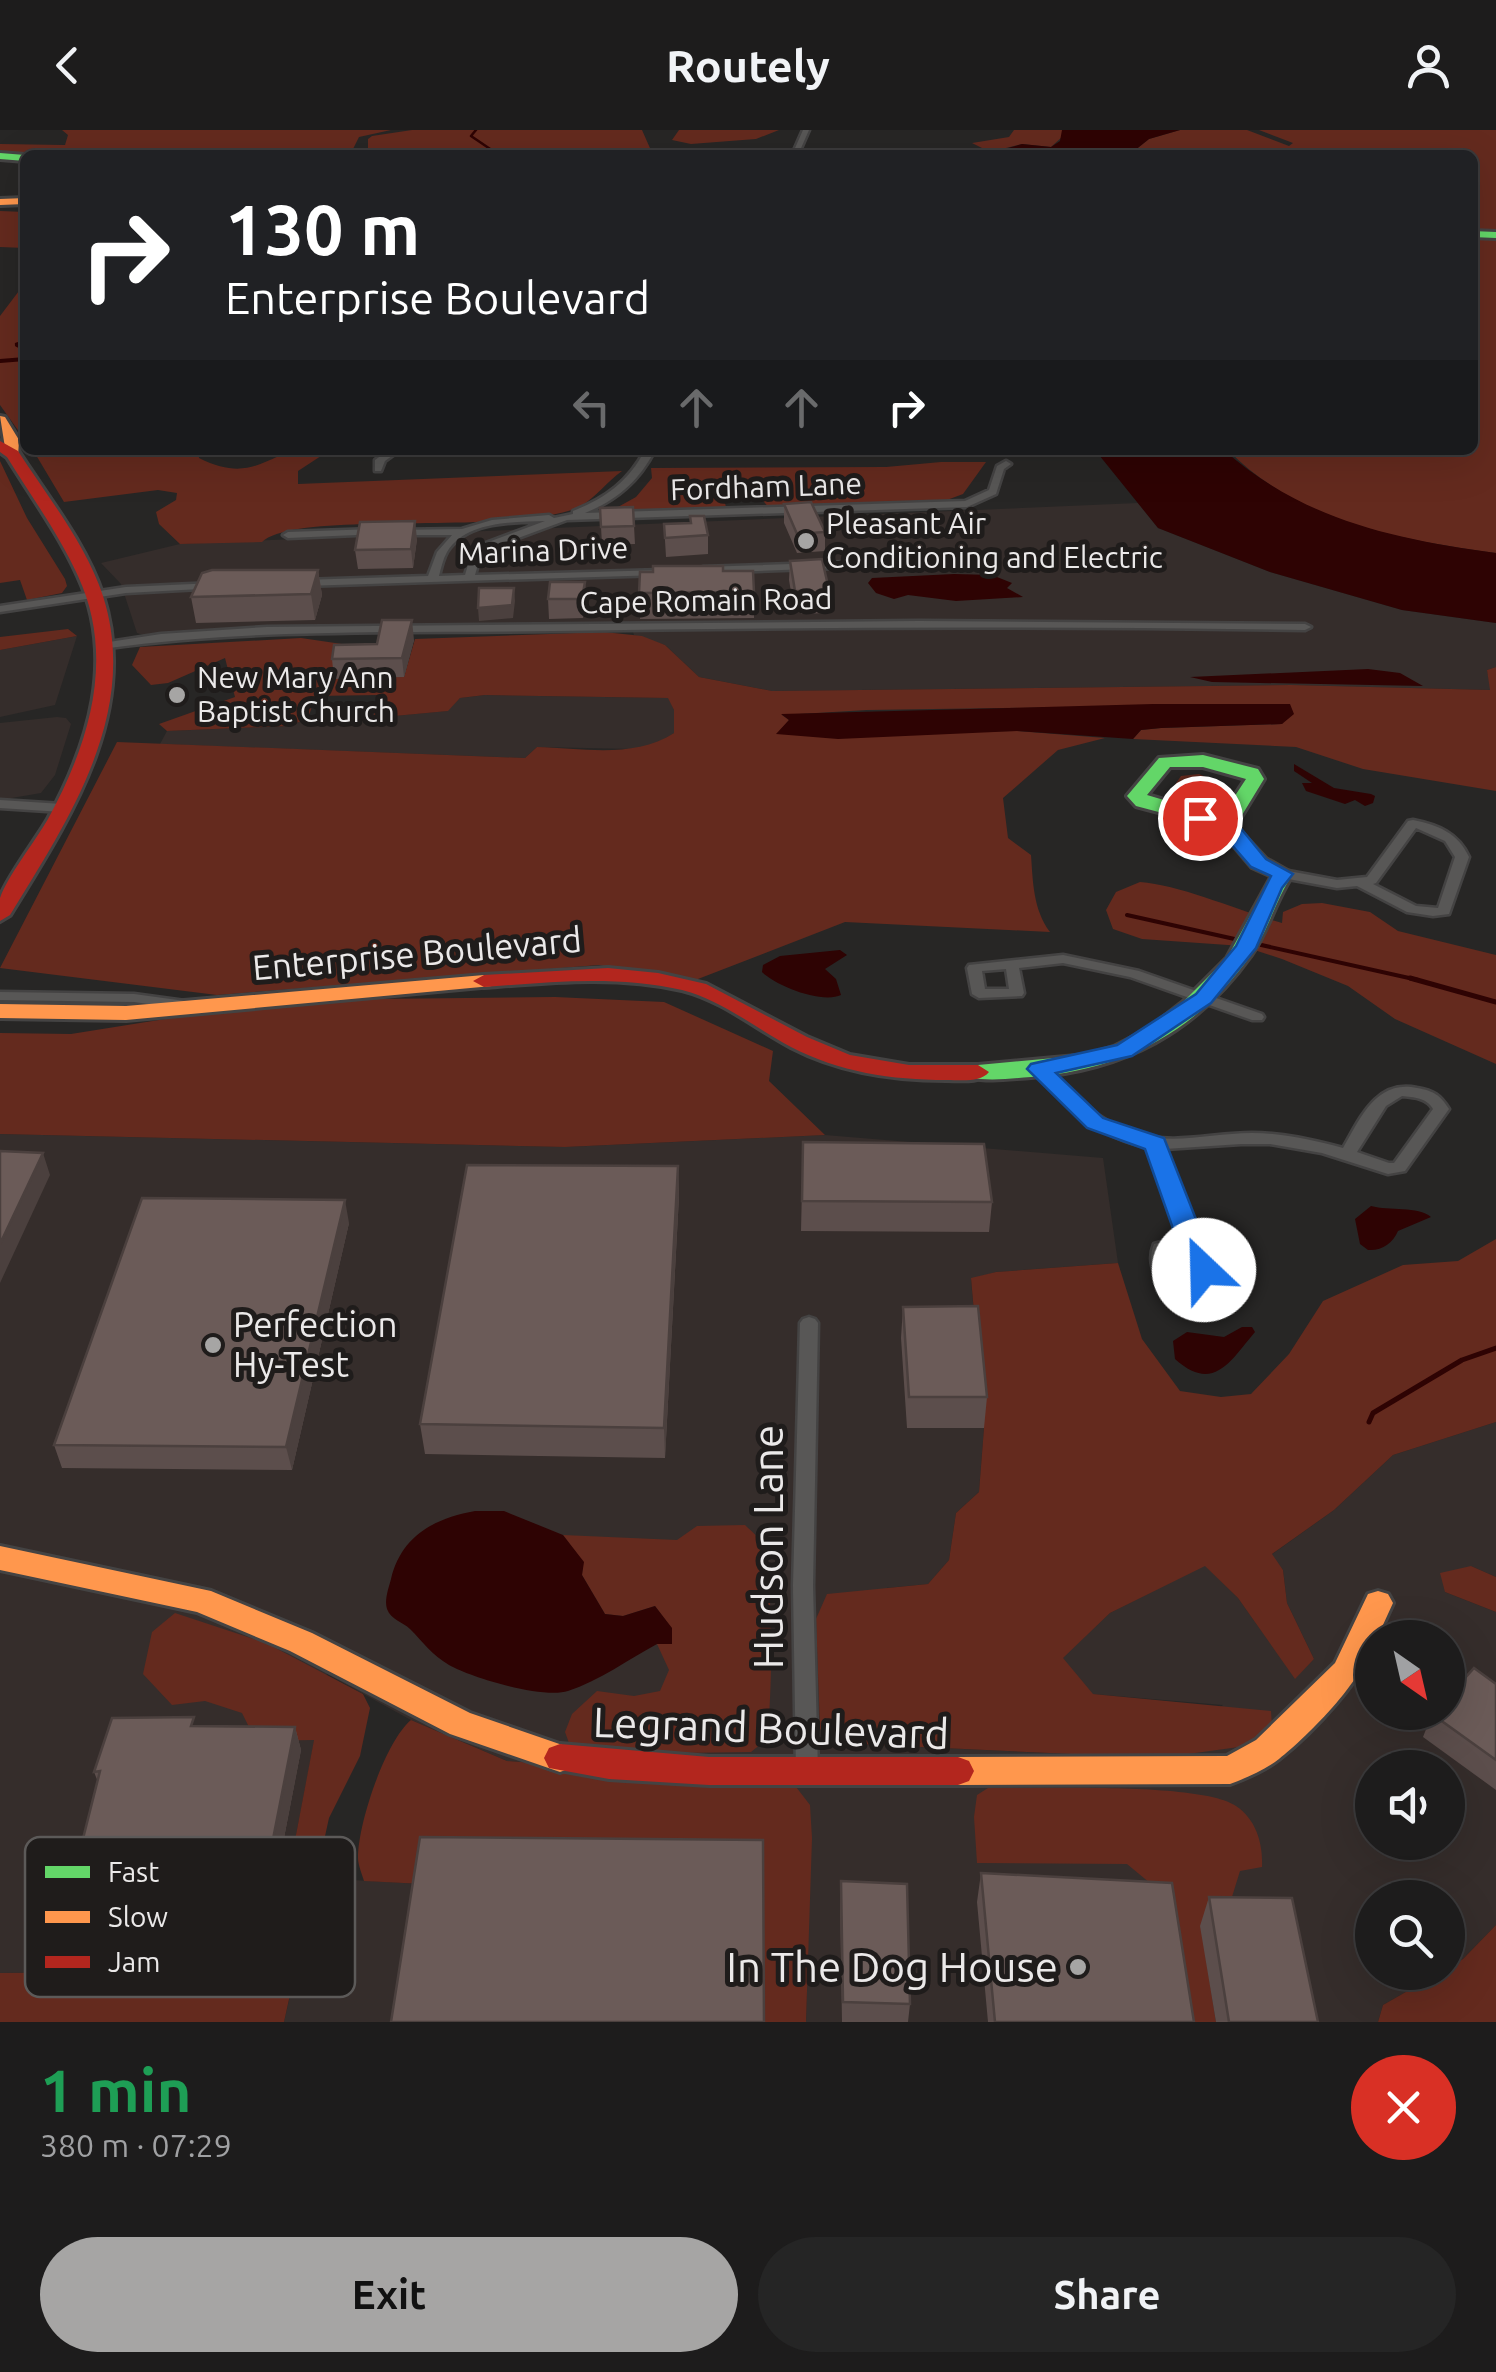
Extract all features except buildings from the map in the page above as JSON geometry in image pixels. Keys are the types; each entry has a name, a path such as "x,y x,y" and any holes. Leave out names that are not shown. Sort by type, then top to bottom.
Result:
{"main road":[{"path":"0,420 12,440 6,450 94,596 109,645 94,737 62,808 0,916"},
{"path":"1228,825 1142,802 1136,796 1165,762 1203,760 1251,773 1255,779 1228,830 1278,880"},
{"name":"Enterprise Boulevard","path":"0,1011 126,1013 582,972 685,984 746,1009 840,1062 878,1071 920,1074 1039,1069 1124,1051 1204,998 1246,948 1278,880"},
{"name":"Legrand Boulevard","path":"2,1564 201,1600 301,1642 461,1724 554,1756 613,1766 807,1771 1230,1770 1267,1750 1346,1672 1378,1603"}],"street":[{"path":"378,469 380,460 388,455"},
{"path":"469,578 476,553 604,502 624,489 647,455"},
{"name":"Fordham Lane","path":"288,535 464,532 510,520 566,516 967,504 993,492 1000,468 1006,464"},
{"path":"432,579 444,548 464,532"},
{"path":"687,571 994,560"},
{"name":"Marina Drive","path":"284,584 667,572"},
{"path":"0,609 126,590 230,586"},
{"path":"0,618 54,608"},
{"name":"Cape Romain Road","path":"109,645 166,636 315,629 972,623 1306,628"},
{"path":"0,804 62,808"},
{"path":"1278,880 1336,884 1371,880 1413,824 1451,838 1462,857 1444,910 1429,914 1411,910 1362,883"},
{"path":"1012,964 1064,959 1134,974 1256,1016"},
{"name":"Enterprise Boulevard","path":"0,996 134,998 185,1005"},
{"path":"1039,1069 1095,1123 1156,1144 1292,1140 1388,1170 1400,1168 1441,1110 1435,1099 1399,1089 1385,1094 1348,1155"},
{"path":"1156,1144 1189,1240"},
{"name":"Hudson Lane","path":"807,1771 802,1586 808,1323"}],"shaded area":[{"path":"62,130 391,130 359,137 352,150 0,152 0,144 65,145 68,135"},
{"path":"412,130 642,130 651,150 368,150 368,139"},
{"path":"679,130 779,130 756,139 691,144 672,140"},
{"path":"1014,130 1062,130 1062,137 1051,147 1022,144 986,150 972,143 1009,137"},
{"path":"1062,130 1180,130 1149,139 1135,150 1001,150 1022,144 1051,147 1060,141"},
{"path":"1180,130 1247,130 1289,146 1293,143 1259,130 1496,130 1496,553 1423,542 1352,524 1286,495 1234,455 1478,455 1478,150 1135,150 1149,139"},
{"path":"0,211 20,212 20,248 0,247"},
{"path":"20,290 20,433 0,405 0,316"},
{"path":"36,455 199,455 221,467 239,469 283,455 322,455 298,471 298,484 622,471 581,506 550,515 318,527 284,532 262,542 180,544 159,524 156,512 176,500 177,493 158,490 64,502"},
{"path":"1099,455 1230,455 1285,494 1318,510 1386,533 1496,553 1496,623 1402,610 1270,572 1158,528"},
{"path":"0,461 27,518 65,579 67,586 62,593 27,600 20,580 0,583"},
{"path":"986,462 963,494 947,500 770,509 755,491 721,490 727,510 609,512 636,497 652,478 651,468 886,467"},
{"path":"1138,503 1158,528 1270,572 1402,610 1496,623 1496,667 1487,670 1491,690 1291,685 772,691 699,677 665,645 634,635 630,623 251,629 143,635 137,633 121,584 101,563 180,544"},
{"path":"992,575 1012,583 1007,588 1023,597 956,601 908,595 894,599 876,593 868,583 872,578"},
{"path":"68,629 77,636 0,650 0,637"},
{"path":"604,632 642,636 665,645 699,677 772,691 1291,685 1490,690 1487,670 1496,667 1496,791 1363,769 1296,747 1133,739 1141,730 1282,724 1290,704 867,710 782,715 789,720 778,733 1017,731 1105,738 1058,750 1003,798 1008,838 1031,855 1037,905 1050,932 845,922 685,984 599,965 217,995 0,968 117,742 525,758 537,747 625,749 674,733 674,710 668,698 485,695 460,698 448,711 373,718 378,695 315,696 308,719 287,726 167,731 159,724 235,697 225,658 168,683 151,685 132,665 140,647 301,638 342,644 335,678 404,677 415,639"},
{"path":"77,636 55,705 0,717 0,650"},
{"path":"1368,669 1400,673 1423,686 1212,682 1190,677"},
{"path":"460,698 669,698 674,710 674,733 657,744 635,749 537,747 525,758 160,744 167,731 287,726 308,719 447,711"},
{"path":"1290,704 1294,714 1282,724 1141,730 1133,739 1017,731 838,739 776,734 789,720 781,714"},
{"path":"66,718 71,724 55,775 41,793 0,800 0,723"},
{"path":"1294,764 1334,788 1371,794 1375,796 1373,803 1365,806 1355,800 1345,804 1306,791 1302,783 1312,783 1294,771"},
{"path":"1199,774 1222,784 1210,803 1176,798 1170,792 1181,776"},
{"path":"1140,882 1192,893 1282,923 1283,912 1302,904 1322,903 1370,912 1398,931 1496,955 1496,1064 1395,1019 1348,986 1282,959 1242,946 1142,939 1113,929 1106,910 1116,892"},
{"path":"840,950 847,955 825,969 836,979 841,995 823,997 800,992 762,972 763,965 780,956"},
{"path":"555,997 664,1002 773,1051 769,1081 825,1135 565,1147 0,1134 0,1033 71,1034 284,1000"},
{"path":"0,1134 565,1147 825,1135 1103,1158 1118,1263 996,1272 971,1279 984,1428 979,1492 956,1513 949,1560 928,1584 887,1588 821,1729 835,1743 1159,1758 1223,1705 1092,1694 1062,1658 1110,1613 1205,1565 1238,1598 1295,1678 1314,1659 1287,1603 1283,1570 1271,1555 1334,1510 1393,1455 1496,1422 1496,1577 1471,1566 1445,1592 1496,1612 1496,1925 1465,1957 1465,1880 1355,1880 1355,1990 1409,1990 1383,2005 1378,2022 806,2022 808,1947 793,1783 507,1761 411,1720 327,1674 296,1837 25,1837 25,1973 0,1973"},
{"path":"1371,1206 1419,1211 1431,1217 1398,1231 1382,1248 1368,1250 1360,1244 1355,1219"},
{"path":"1496,1239 1496,1422 1393,1455 1334,1510 1272,1554 1283,1570 1287,1603 1314,1659 1295,1679 1238,1598 1205,1566 1110,1613 1063,1658 1093,1694 1271,1711 1272,1727 1246,1746 1159,1758 835,1743 820,1729 816,1619 827,1594 928,1584 949,1560 956,1513 979,1492 984,1428 971,1278 996,1272 1118,1263 1142,1339 1180,1391 1221,1397 1251,1394 1289,1354 1323,1301 1403,1265 1458,1261"},
{"path":"1242,1327 1252,1327 1255,1332 1221,1369 1201,1373 1175,1359 1173,1341 1187,1332 1224,1337"},
{"path":"475,1511 504,1511 563,1535 584,1562 582,1575 605,1614 623,1616 655,1606 672,1628 672,1644 657,1644 591,1682 557,1693 490,1681 443,1661 391,1616 387,1594 396,1564 411,1540 433,1524"},
{"path":"745,1525 761,1543 769,1582 771,1669 767,1739 751,1752 677,1753 569,1743 565,1732 572,1714 597,1691 634,1696 660,1691 669,1670 657,1644 672,1644 672,1629 655,1606 623,1616 605,1614 582,1575 583,1562 563,1535 677,1540 697,1526"},
{"path":"1471,1566 1496,1577 1496,1612 1445,1592 1440,1573"},
{"path":"175,1613 266,1643 363,1694 370,1708 360,1756 329,1818 325,1837 296,1837 314,1740 256,1741 242,1713 205,1701 172,1705 143,1674 152,1632"},
{"path":"411,1720 507,1761 793,1783 810,1805 812,1838 806,2022 764,2022 423,1884 364,1881 358,1858 368,1805 392,1746"},
{"path":"988,1788 1190,1793 1236,1806 1249,1818 1257,1834 1262,1867 1240,1871 1223,1926 1201,1927 1216,2022 1181,2022 1156,1888 1127,1864 977,1863 977,1795"},
{"path":"355,1880 422,1884 764,2022 284,2022 290,1997 355,1997"},
{"path":"1496,1925 1496,2022 1378,2022 1383,2005 1409,1990 1465,1990 1465,1957"},
{"path":"0,1973 25,1973 25,1997 290,1997 284,2022 0,2022"}],"waterway":[{"path":"476,130 471,136 492,150"},
{"path":"20,343 16,344 20,346"},
{"path":"0,361 20,359"},
{"path":"1127,915 1414,979"},
{"path":"1414,979 1418,980"},
{"path":"1414,979 1496,1002"},
{"path":"1369,1422 1373,1413 1462,1360 1496,1348"}],"traffic: fast":[{"path":"0,156 20,158"},
{"path":"1478,234 1496,235"},
{"path":"978,1072 1033,1069 1105,1058 1138,1045 1206,993 1245,949 1283,874 1259,863 1228,830 1229,820 1255,779 1251,773 1203,761 1165,762 1136,796 1143,802 1228,825"}],"traffic: slow":[{"path":"0,202 20,201"},
{"path":"0,420 12,440 13,454"},
{"path":"0,1011 126,1013 484,981"},
{"path":"0,1558 201,1600 301,1642 461,1724 560,1758"},
{"path":"958,1771 1230,1770 1267,1750 1346,1672 1378,1603"}],"traffic: jam":[{"path":"0,445 13,454 67,540 94,594 105,637 105,679 98,721 84,762 45,841 0,915"},
{"path":"484,981 584,975 658,979 714,994 799,1042 842,1060 886,1070 978,1072"},
{"path":"560,1758 709,1771 958,1771"}],"place":[{"name":"Pleasant Air Conditioning and Electric","path":"806,541"},
{"name":"New Mary Ann Baptist Church","path":"177,695"},
{"name":"Perfection Hy-Test","path":"213,1345"},
{"name":"In The Dog House","path":"1078,1967"}],"route":[{"path":"1200,818 1228,825 1228,830 1258,863 1283,874 1272,887 1246,948 1204,998 1124,1051 1039,1069 1095,1123 1156,1144 1189,1240 1204,1270"}]}
